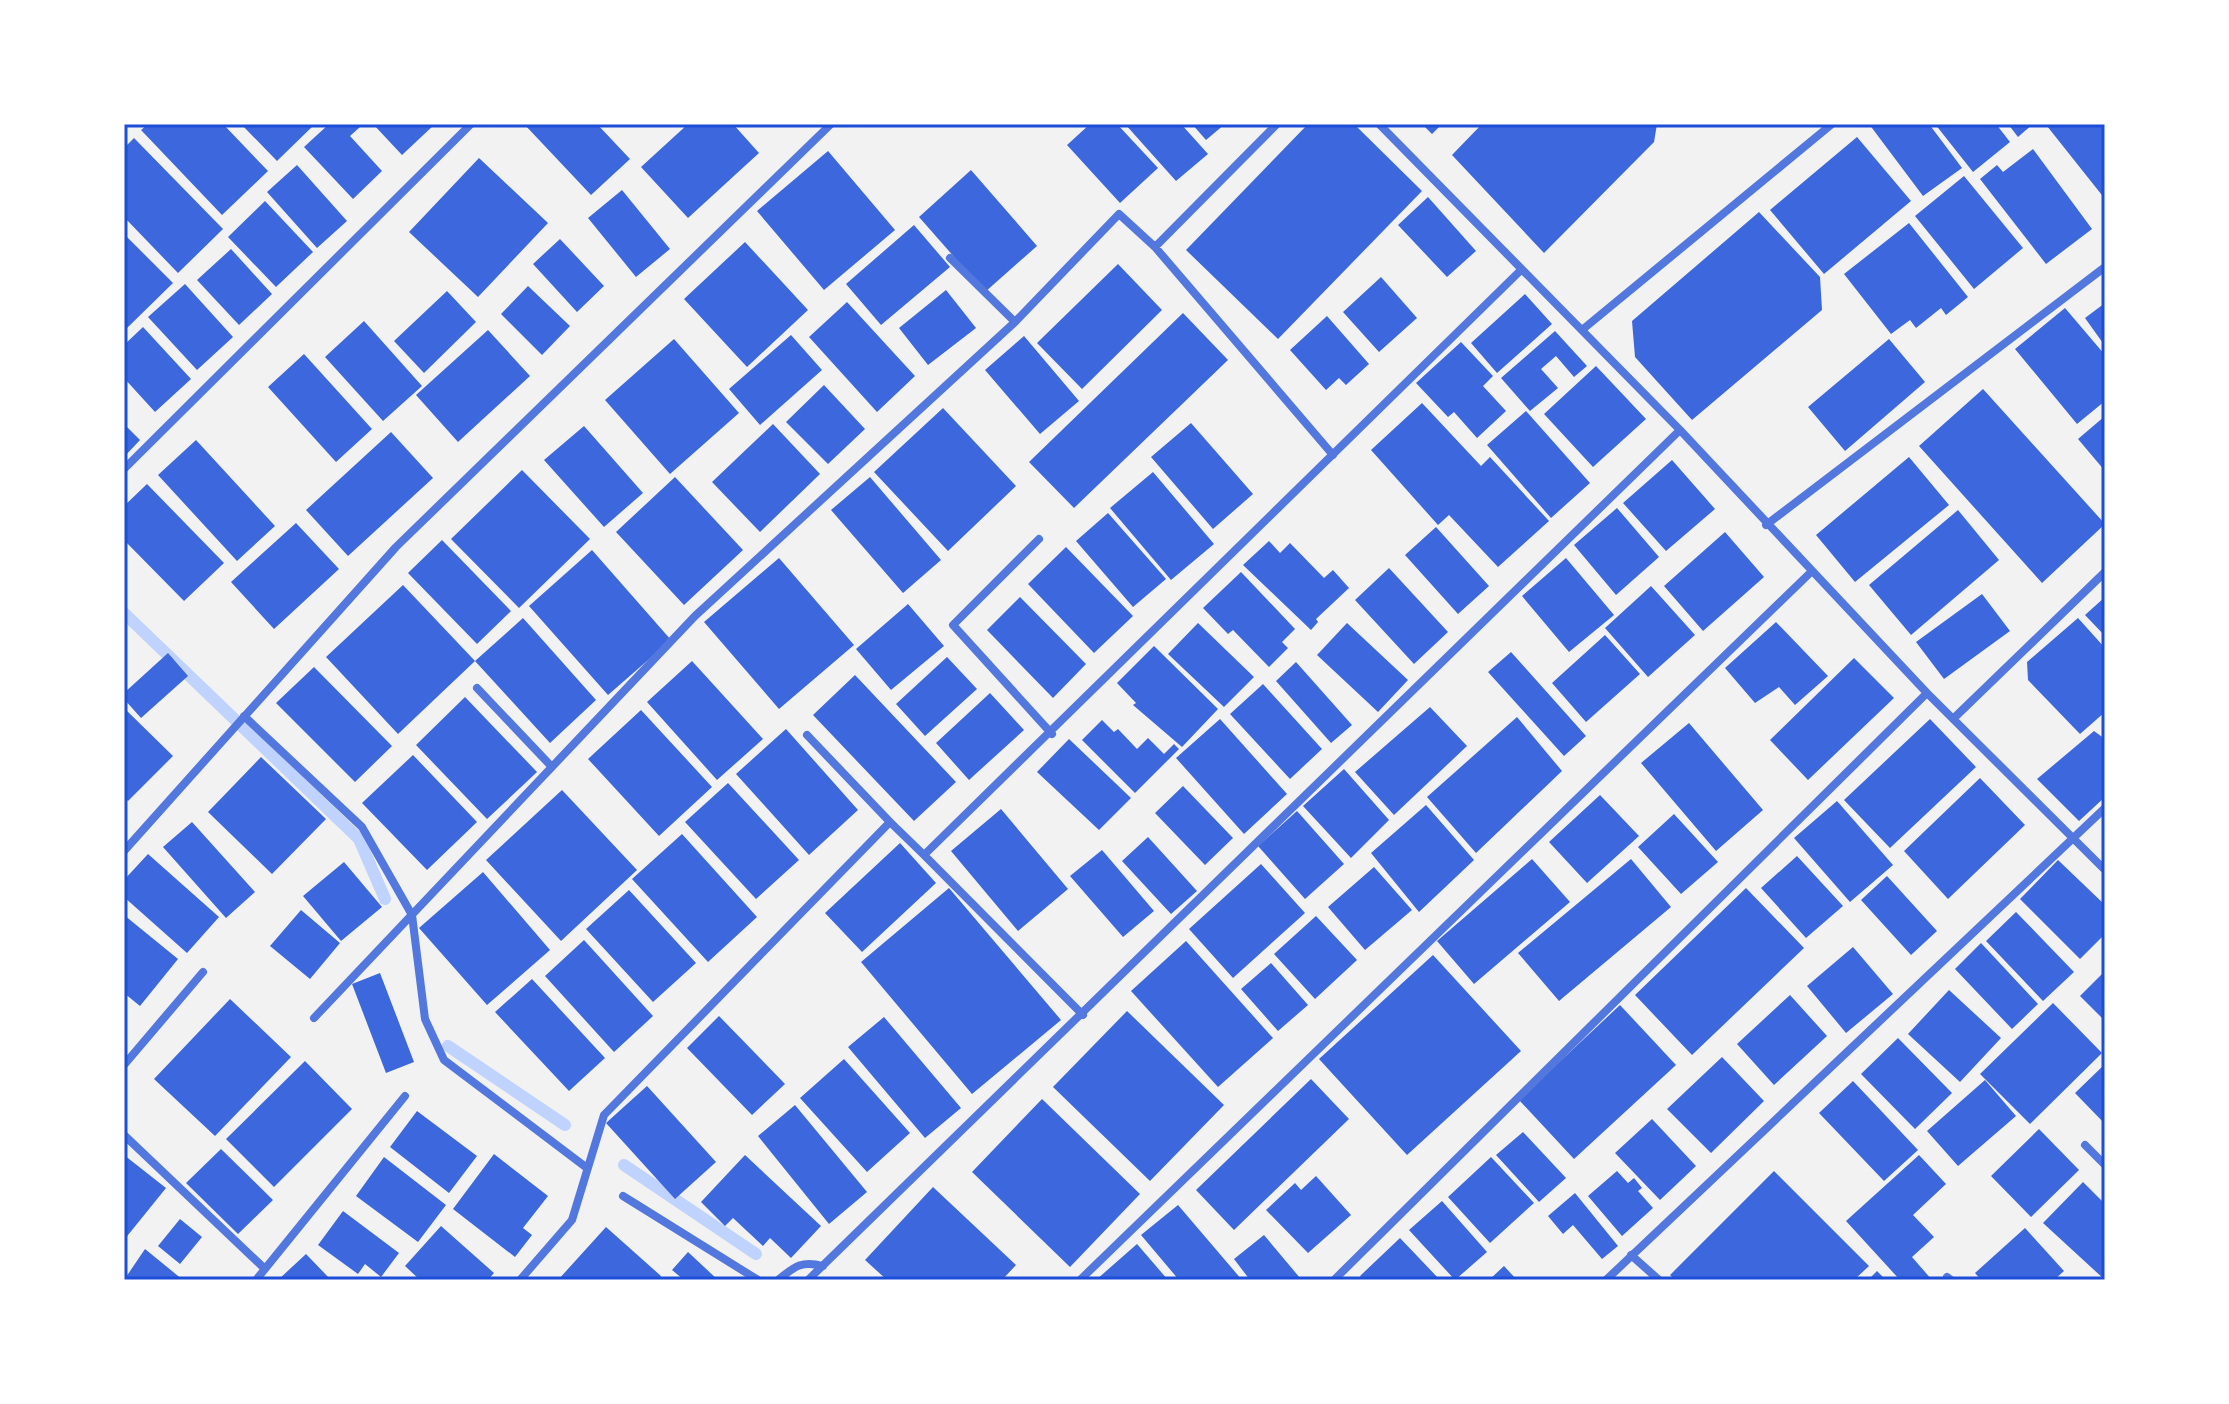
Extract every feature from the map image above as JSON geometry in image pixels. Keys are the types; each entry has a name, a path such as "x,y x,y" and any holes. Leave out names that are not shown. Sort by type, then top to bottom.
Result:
{"street":[{"path":"124,469 471,124"},
{"path":"124,851 396,547 831,124"},
{"path":"1155,247 1277,124"},
{"path":"1379,124 1680,430 1927,693 2105,870"},
{"path":"1582,330 1832,124"},
{"path":"314,1018 695,616 1015,322 1119,214 1155,247 1333,455"},
{"path":"950,258 1015,322"},
{"path":"1766,525 2105,267"},
{"path":"924,855 1052,734 1521,270"},
{"path":"808,1280 1680,430"},
{"path":"1039,539 953,625 1052,734"},
{"path":"1080,1280 1811,572"},
{"path":"1953,719 2105,572"},
{"path":"477,688 552,767"},
{"path":"1334,1280 1927,693"},
{"path":"244,716 362,827 412,915 425,1019 444,1060 587,1168"},
{"path":"807,735 1083,1015"},
{"path":"1606,1280 2105,808"},
{"path":"520,1280 572,1220 604,1115 890,822"},
{"path":"124,1065 203,972"},
{"path":"256,1280 405,1096"},
{"path":"124,1135 265,1269"},
{"path":"2085,1145 2105,1165"},
{"path":"623,1196 758,1280"},
{"path":"1631,1255 1659,1280"},
{"path":"778,1280 795,1265 809,1262 823,1266"}],"building":[{"path":"148,124 223,124 268,171 222,215 141,130"},
{"path":"241,124 315,124 277,161"},
{"path":"329,124 358,124 360,127 350,136 382,171 353,199 304,147"},
{"path":"373,124 435,124 402,155"},
{"path":"524,124 597,124 630,159 591,195"},
{"path":"688,124 733,124 759,153 688,218 641,167"},
{"path":"1090,124 1117,124 1158,168 1120,203 1067,145"},
{"path":"1125,124 1181,124 1208,154 1176,181"},
{"path":"1192,124 1225,124 1206,140"},
{"path":"1308,124 1354,124 1422,191 1278,339 1186,250"},
{"path":"1422,124 1442,124 1432,134"},
{"path":"1482,124 1657,124 1654,142 1544,253 1452,155"},
{"path":"1869,124 1929,124 1962,168 1923,196"},
{"path":"1935,124 1996,124 2010,142 1973,172"},
{"path":"2008,124 2033,124 2018,137"},
{"path":"2105,124 2105,199 2047,126"},
{"path":"1857,137 1911,201 1824,274 1770,210"},
{"path":"134,138 223,229 178,273 124,217 124,148"},
{"path":"2033,149 2092,229 2046,264 1980,179 1997,165 2003,172"},
{"path":"828,151 895,230 824,290 757,211"},
{"path":"479,158 548,223 478,297 409,232"},
{"path":"297,165 347,221 317,248 267,192"},
{"path":"971,170 1037,246 985,292 919,217"},
{"path":"1964,176 2023,248 1974,289 1915,216"},
{"path":"622,190 670,249 636,277 588,218"},
{"path":"1428,197 1476,251 1447,277 1398,225"},
{"path":"265,201 313,252 276,287 228,237"},
{"path":"1759,212 1820,277 1822,310 1692,420 1635,357 1632,321"},
{"path":"1909,223 1968,297 1946,315 1941,308 1916,328 1910,320 1891,334 1844,274"},
{"path":"914,225 950,267 881,325 846,284"},
{"path":"124,234 173,283 126,329 124,327"},
{"path":"560,239 604,286 577,312 533,264"},
{"path":"745,242 808,310 747,367 684,299"},
{"path":"231,249 272,294 239,325 197,280"},
{"path":"1118,264 1162,310 1082,389 1037,343"},
{"path":"1381,277 1417,318 1379,352 1343,312"},
{"path":"185,284 233,337 197,370 148,317"},
{"path":"528,286 570,326 542,355 501,314"},
{"path":"946,290 976,328 928,365 899,328"},
{"path":"447,291 476,322 424,373 394,341"},
{"path":"1525,294 1552,324 1497,373 1471,343"},
{"path":"847,302 915,376 877,412 809,337"},
{"path":"2105,303 2105,346 2085,318"},
{"path":"2065,308 2105,355 2105,401 2077,424 2015,349"},
{"path":"1183,313 1228,360 1074,508 1029,462"},
{"path":"1327,316 1369,364 1346,385 1339,378 1326,390 1290,350"},
{"path":"364,321 422,386 383,421 325,357"},
{"path":"143,327 191,379 155,412 124,378 124,345"},
{"path":"488,330 530,376 458,442 416,395"},
{"path":"1555,331 1587,366 1574,377 1556,356 1541,369 1558,388 1530,411 1501,378"},
{"path":"791,335 822,370 760,425 729,389"},
{"path":"1024,336 1079,401 1040,434 985,370"},
{"path":"674,339 739,413 670,474 605,400"},
{"path":"1889,339 1925,382 1845,451 1808,407"},
{"path":"1461,342 1493,376 1483,386 1506,411 1477,438 1454,412 1448,417 1416,383"},
{"path":"304,354 372,429 336,462 268,387"},
{"path":"1596,366 1646,419 1593,467 1544,414"},
{"path":"824,385 865,429 828,464 786,422"},
{"path":"1983,389 2105,524 2042,583 1919,446"},
{"path":"1422,403 1481,466 1490,457 1549,521 1498,567 1449,515 1438,525 1371,450"},
{"path":"943,408 1016,486 948,551 874,472"},
{"path":"1526,411 1590,483 1551,518 1487,445"},
{"path":"2105,416 2105,471 2078,439"},
{"path":"1191,423 1253,494 1213,529 1151,457"},
{"path":"124,424 140,440 124,457"},
{"path":"773,424 820,474 760,532 712,482"},
{"path":"584,426 643,493 604,527 544,460"},
{"path":"391,432 433,478 348,556 306,510"},
{"path":"196,440 275,526 237,561 158,475"},
{"path":"1909,457 1949,505 1855,582 1816,535"},
{"path":"1672,460 1715,509 1666,551 1623,503"},
{"path":"522,470 590,539 519,608 451,539"},
{"path":"1153,472 1214,544 1171,580 1110,508"},
{"path":"675,477 743,550 684,605 616,532"},
{"path":"870,477 941,560 903,593 831,510"},
{"path":"147,484 224,563 184,601 124,540 124,506"},
{"path":"1617,508 1659,557 1616,595 1574,545"},
{"path":"1958,510 1999,560 1911,635 1869,585"},
{"path":"1108,513 1166,579 1133,607 1076,541"},
{"path":"296,523 339,569 274,629 231,582"},
{"path":"1436,527 1489,586 1458,614 1405,555"},
{"path":"1725,532 1764,577 1703,631 1664,586"},
{"path":"442,540 511,611 477,644 408,573"},
{"path":"1269,541 1280,553 1290,543 1324,578 1333,570 1349,588 1316,619 1318,622 1311,630 1243,565"},
{"path":"1066,547 1133,616 1094,653 1028,584"},
{"path":"592,550 671,640 608,695 529,606"},
{"path":"779,558 854,645 779,709 704,622"},
{"path":"1566,558 1614,615 1569,652 1522,596"},
{"path":"1389,568 1448,632 1414,664 1355,600"},
{"path":"1241,572 1295,629 1282,642 1288,648 1269,667 1233,630 1228,634 1203,608"},
{"path":"403,585 475,661 398,734 326,657"},
{"path":"1651,586 1695,635 1648,677 1605,628"},
{"path":"1982,594 2010,631 1944,679 1916,642"},
{"path":"1020,597 1086,664 1053,698 987,630"},
{"path":"2105,597 2105,636 2085,615"},
{"path":"908,604 944,646 891,690 856,649"},
{"path":"523,618 596,700 550,743 475,661"},
{"path":"2078,618 2105,648 2105,712 2080,734 2028,680 2027,662"},
{"path":"1776,622 1828,676 1795,705 1779,687 1755,703 1725,668"},
{"path":"1198,623 1254,677 1224,707 1168,654"},
{"path":"1347,623 1408,680 1378,712 1317,655"},
{"path":"1605,635 1640,674 1586,722 1552,683"},
{"path":"1154,646 1218,709 1182,747 1133,705 1136,703 1117,683"},
{"path":"1511,652 1586,736 1564,756 1488,672"},
{"path":"168,653 188,676 141,718 124,699 124,693"},
{"path":"947,657 977,689 925,736 896,704"},
{"path":"1854,658 1894,698 1808,780 1770,740"},
{"path":"692,661 763,739 717,780 647,702"},
{"path":"1296,662 1352,725 1331,743 1276,681"},
{"path":"314,667 392,746 355,782 276,703"},
{"path":"855,675 956,782 914,821 813,715"},
{"path":"1263,684 1322,749 1290,779 1230,714"},
{"path":"990,693 1024,730 969,780 936,743"},
{"path":"465,697 537,772 487,819 416,745"},
{"path":"1430,707 1467,746 1394,815 1355,772"},
{"path":"124,708 173,756 128,801 124,797"},
{"path":"641,710 712,787 659,836 588,759"},
{"path":"1517,717 1562,771 1476,853 1427,797"},
{"path":"1220,719 1287,794 1244,834 1176,758"},
{"path":"1930,719 1976,767 1890,848 1844,800"},
{"path":"1102,720 1114,732 1118,729 1137,749 1148,738 1164,754 1174,744 1179,749 1135,793 1082,740"},
{"path":"1689,723 1763,810 1716,851 1641,763"},
{"path":"786,729 858,810 809,855 736,774"},
{"path":"2094,731 2105,739 2105,797 2079,821 2037,779"},
{"path":"1069,739 1131,798 1099,830 1037,772"},
{"path":"413,755 477,822 427,870 362,803"},
{"path":"261,757 326,819 272,874 208,812"},
{"path":"1344,769 1389,820 1351,858 1303,806"},
{"path":"1980,778 2025,825 1948,899 1904,851"},
{"path":"728,783 799,860 756,899 685,822"},
{"path":"1183,786 1233,838 1205,865 1155,813"},
{"path":"562,790 637,870 561,941 486,860"},
{"path":"1600,795 1639,836 1587,883 1549,842"},
{"path":"1837,801 1893,865 1850,902 1794,838"},
{"path":"1426,805 1474,860 1419,912 1371,853"},
{"path":"1001,809 1068,889 1018,931 951,851"},
{"path":"1297,811 1344,864 1305,899 1258,846"},
{"path":"1674,814 1718,862 1681,894 1638,847"},
{"path":"192,822 255,892 226,918 163,847"},
{"path":"682,834 757,917 708,962 632,879"},
{"path":"1148,837 1197,891 1171,914 1122,861"},
{"path":"900,843 936,883 862,952 825,913"},
{"path":"1102,850 1154,911 1123,937 1070,876"},
{"path":"148,854 219,917 187,953 124,897 124,880"},
{"path":"1797,856 1843,906 1806,938 1761,888"},
{"path":"1532,859 1570,902 1474,984 1437,941"},
{"path":"1631,859 1671,907 1559,1001 1518,953"},
{"path":"2058,860 2105,905 2105,934 2080,959 2020,899"},
{"path":"344,862 382,907 341,941 303,896"},
{"path":"1261,864 1305,913 1233,978 1189,929"},
{"path":"1374,867 1412,910 1365,950 1328,907"},
{"path":"483,872 550,950 487,1005 419,928"},
{"path":"1887,876 1937,931 1911,955 1861,900"},
{"path":"949,888 1061,1020 972,1094 861,962"},
{"path":"1746,888 1804,948 1692,1055 1635,995"},
{"path":"629,890 696,963 653,1002 586,929"},
{"path":"301,910 340,943 310,979 270,946"},
{"path":"2016,912 2074,972 2043,1001 1986,941"},
{"path":"124,915 178,959 140,1006 124,993"},
{"path":"1316,916 1357,960 1315,999 1274,954"},
{"path":"584,940 653,1016 614,1052 545,976"},
{"path":"1186,941 1273,1038 1218,1087 1131,991"},
{"path":"1981,943 2038,1004 2012,1029 1955,969"},
{"path":"1853,947 1893,994 1846,1033 1807,986"},
{"path":"1433,955 1521,1051 1407,1155 1319,1059"},
{"path":"1271,963 1308,1005 1278,1031 1241,989"},
{"path":"2105,971 2105,1021 2080,996"},
{"path":"380,973 414,1062 386,1073 352,984"},
{"path":"532,979 605,1058 569,1091 495,1012"},
{"path":"1949,990 2001,1038 1960,1082 1908,1034"},
{"path":"1790,995 1827,1036 1774,1085 1737,1044"},
{"path":"230,999 291,1057 215,1136 154,1079"},
{"path":"2053,1003 2102,1053 2030,1124 1980,1074"},
{"path":"1620,1005 1676,1065 1574,1159 1519,1100"},
{"path":"1127,1011 1224,1105 1150,1181 1053,1087"},
{"path":"719,1016 785,1084 752,1115 687,1048"},
{"path":"884,1017 961,1108 925,1138 848,1047"},
{"path":"1898,1038 1952,1093 1915,1129 1861,1074"},
{"path":"1722,1057 1764,1101 1711,1153 1667,1109"},
{"path":"844,1059 910,1133 867,1172 800,1098"},
{"path":"305,1061 352,1109 274,1187 226,1139"},
{"path":"2105,1064 2105,1124 2075,1093"},
{"path":"1311,1079 1349,1119 1234,1230 1196,1190"},
{"path":"1985,1080 2016,1116 1958,1166 1927,1131"},
{"path":"1853,1081 1918,1150 1884,1181 1819,1113"},
{"path":"647,1086 716,1162 675,1199 606,1123"},
{"path":"1042,1099 1140,1194 1070,1267 972,1172"},
{"path":"795,1105 867,1192 829,1224 758,1136"},
{"path":"417,1111 477,1156 449,1193 390,1147"},
{"path":"1652,1119 1696,1166 1660,1200 1615,1153"},
{"path":"2039,1129 2079,1170 2031,1217 1991,1176"},
{"path":"1523,1132 1566,1178 1539,1202 1496,1155"},
{"path":"221,1149 273,1200 238,1234 186,1183"},
{"path":"494,1154 548,1196 523,1228 532,1235 515,1257 453,1209"},
{"path":"124,1155 166,1188 124,1240"},
{"path":"745,1155 821,1226 791,1258 770,1238 763,1246 733,1218 725,1226 701,1202"},
{"path":"1919,1155 1946,1184 1913,1215 1934,1237 1912,1257 1932,1280 1900,1280 1846,1221"},
{"path":"384,1157 446,1205 418,1242 356,1196"},
{"path":"1491,1157 1534,1203 1490,1243 1448,1197"},
{"path":"1617,1171 1628,1183 1634,1178 1642,1188 1638,1191 1653,1208 1622,1236 1588,1196"},
{"path":"1774,1171 1869,1266 1854,1280 1675,1280 1670,1275"},
{"path":"1316,1176 1351,1215 1308,1253 1266,1210 1295,1183 1301,1190"},
{"path":"2083,1182 2105,1204 2105,1280 2043,1223"},
{"path":"933,1187 1016,1265 1002,1280 887,1280 865,1260"},
{"path":"1575,1193 1618,1246 1602,1259 1573,1225 1563,1234 1548,1216"},
{"path":"1442,1201 1487,1252 1455,1280 1409,1230"},
{"path":"1178,1205 1242,1280 1179,1280 1141,1235"},
{"path":"343,1211 399,1253 381,1277 365,1264 358,1274 318,1245"},
{"path":"180,1219 202,1237 180,1264 158,1246"},
{"path":"441,1226 494,1273 488,1280 420,1280 405,1266"},
{"path":"606,1227 661,1276 658,1280 558,1280"},
{"path":"2025,1228 2064,1271 2054,1280 1981,1280 1975,1273"},
{"path":"1264,1235 1300,1278 1298,1280 1250,1280 1234,1259"},
{"path":"1400,1238 1440,1280 1363,1280 1360,1276"},
{"path":"1137,1244 1168,1280 1096,1280"},
{"path":"145,1249 183,1280 124,1280"},
{"path":"688,1252 718,1280 684,1280 672,1270"},
{"path":"306,1254 331,1280 278,1280"},
{"path":"1504,1266 1517,1280 1489,1280"},
{"path":"1877,1271 1886,1280 1868,1280"}],"waterway":[{"path":"124,613 359,839 385,899"},
{"path":"448,1046 565,1125"},
{"path":"624,1165 756,1254"}]}
